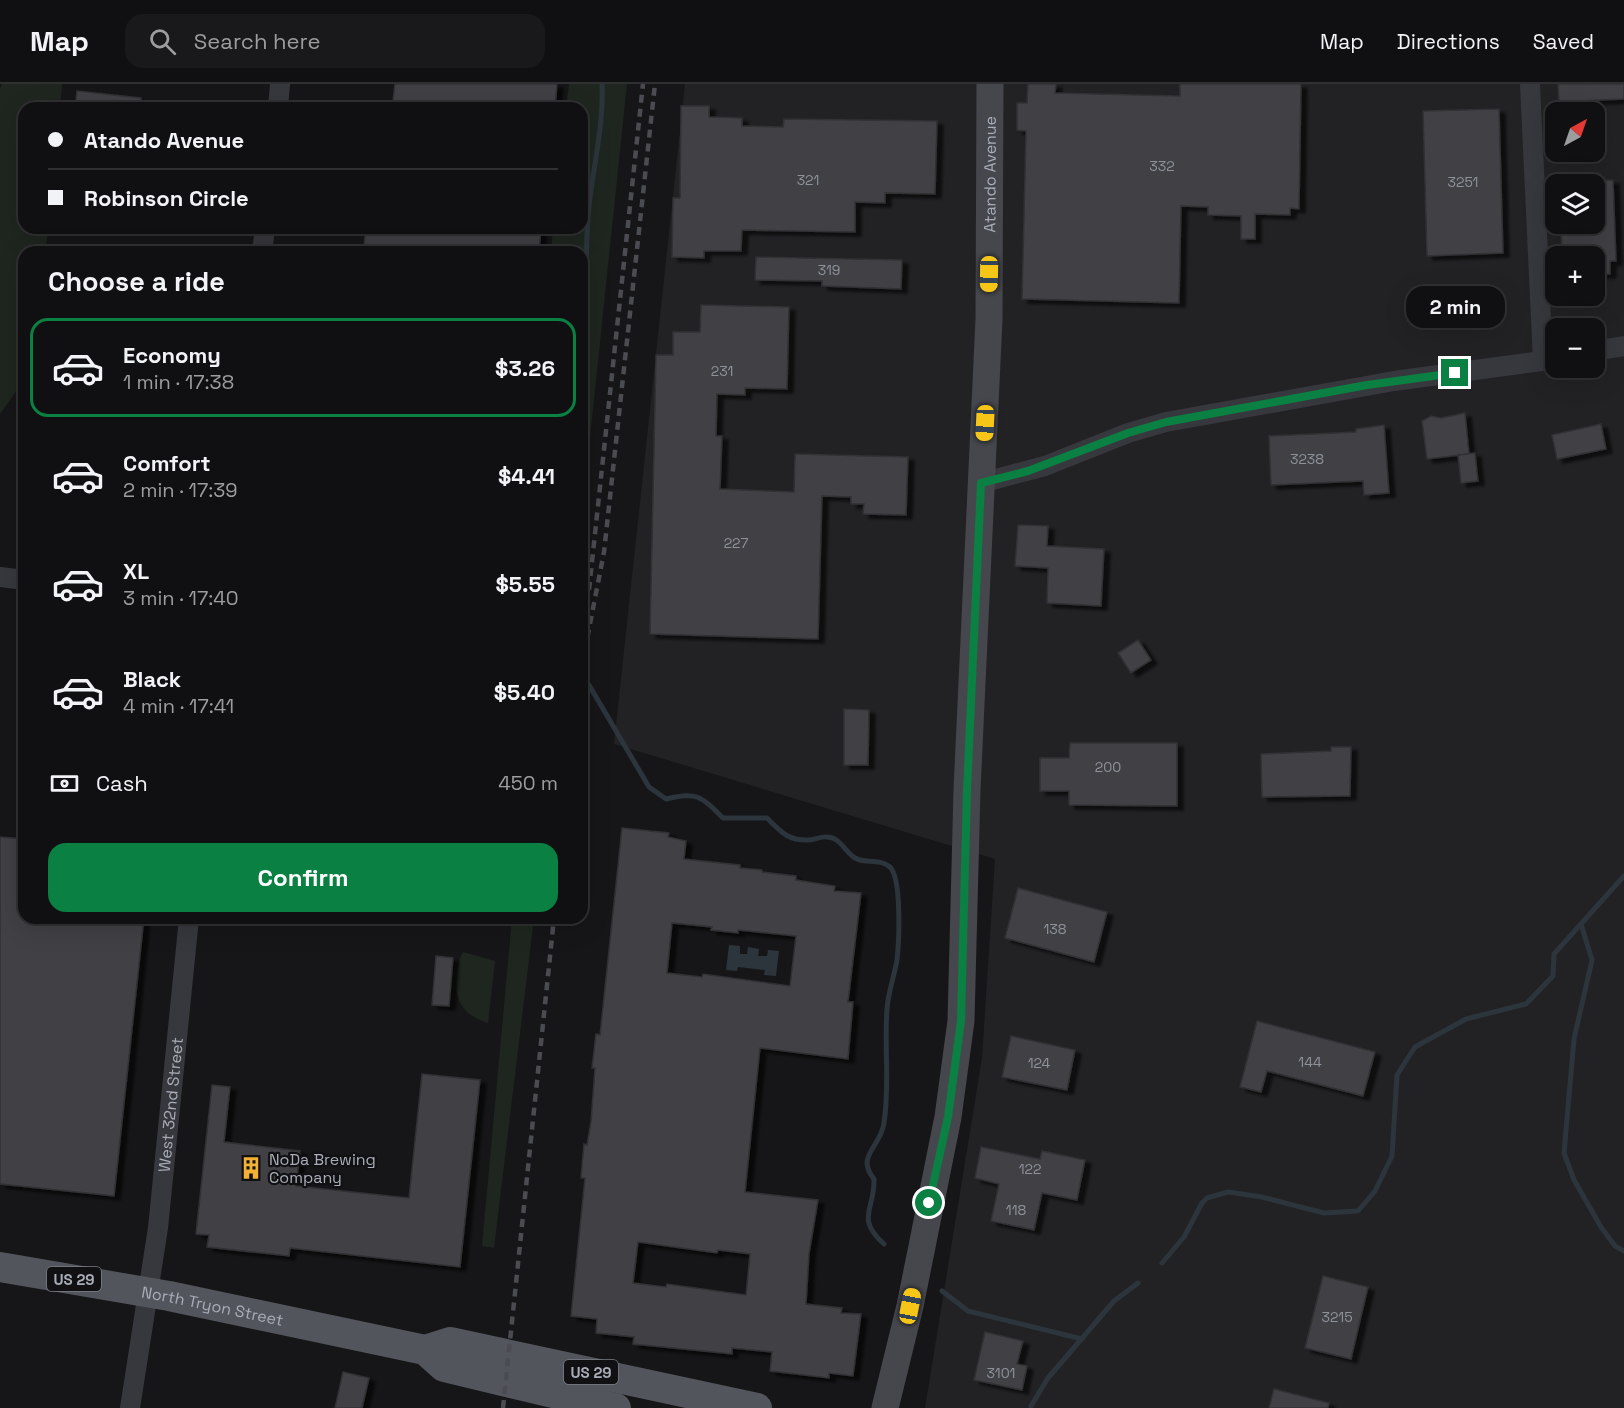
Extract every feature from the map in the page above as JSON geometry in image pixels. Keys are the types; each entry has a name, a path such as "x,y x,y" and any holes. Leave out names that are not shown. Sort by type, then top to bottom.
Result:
{"main road":[{"name":"Atando Avenue","path":"885,1408 910,1306 948,1117 961,1021 967,790 989,319 990,84"},
{"name":"North Tryon Street","path":"0,1267 148,1292 425,1350 450,1342 757,1408"},
{"name":"North Tryon Street","path":"425,1350 444,1367 616,1408"}],"street":[{"path":"278,102 280,84"},
{"path":"1530,84 1546,318"},
{"path":"1605,349 1624,346"},
{"path":"981,483 1028,471 1128,433 1166,422 1394,381 1545,361"},
{"path":"0,577 18,579"},
{"name":"West 32nd Street","path":"129,1408 158,1228 188,924"}],"shaded area":[{"path":"2,84 62,84 60,102 18,102 18,234 47,234 46,246 18,246 18,388 0,414 0,89"},
{"path":"569,84 627,84 588,457 588,246 552,246 552,234 588,234 588,102 567,102"},
{"path":"685,84 1624,84 1624,1408 925,1408 982,1058 995,859 614,744"},
{"path":"511,924 533,924 494,1248 482,1246"},
{"path":"729,945 740,946 740,954 747,954 748,947 759,949 758,956 767,956 768,950 779,951 776,976 764,975 765,970 738,967 737,971 726,970"},
{"path":"463,952 495,961 488,1023 472,1016 458,999 456,983"}],"building":[{"path":"395,84 557,84 556,102 393,102"},
{"path":"1028,84 1056,84 1055,93 1180,96 1180,84 1301,84 1299,209 1290,208 1290,215 1255,214 1255,239 1241,239 1241,216 1208,215 1208,207 1181,206 1179,303 1022,299 1026,131 1017,130 1017,103 1027,103"},
{"path":"1558,84 1624,84 1624,99 1559,102"},
{"path":"77,91 141,98 141,102 76,102"},
{"path":"681,106 709,106 709,117 742,118 742,126 783,127 784,119 937,121 935,194 885,193 885,203 855,202 855,232 742,230 741,251 704,251 704,258 672,257 673,198 680,198"},
{"path":"1499,109 1503,253 1427,256 1423,111"},
{"path":"1605,180 1613,180 1616,261 1610,261 1610,274 1605,274 1605,246 1562,246 1561,234 1605,234"},
{"path":"365,234 540,234 540,246 364,246"},
{"path":"756,257 902,260 901,289 822,286 822,281 755,280"},
{"path":"701,305 789,307 787,389 745,388 745,395 717,394 716,436 722,436 720,489 794,492 795,454 908,457 906,515 863,514 864,504 851,504 851,497 822,496 818,639 650,634 656,355 673,355 673,332 700,332"},
{"path":"1465,413 1469,454 1427,459 1422,421 1431,416 1441,418"},
{"path":"1601,424 1606,449 1557,459 1552,435"},
{"path":"1384,425 1389,493 1364,495 1363,481 1271,485 1269,436 1356,432 1356,429"},
{"path":"1475,453 1478,481 1461,483 1458,455"},
{"path":"1018,525 1048,526 1047,546 1104,549 1101,606 1047,603 1048,568 1015,566"},
{"path":"1138,640 1151,660 1131,673 1118,653"},
{"path":"844,709 869,710 868,765 844,765"},
{"path":"1070,743 1177,743 1177,806 1069,805 1069,791 1040,791 1040,758 1069,758"},
{"path":"1331,747 1351,747 1350,796 1262,797 1261,754 1331,751"},
{"path":"622,828 669,833 668,837 686,841 684,859 740,865 740,868 796,876 796,880 835,886 834,891 861,893 848,1002 853,1002 848,1059 760,1048 745,1192 818,1200 809,1254 806,1304 842,1308 841,1313 861,1314 853,1376 829,1373 829,1378 770,1371 772,1352 732,1348 732,1354 633,1344 634,1337 596,1333 597,1319 571,1316 585,1178 581,1178 584,1144 587,1145 591,1122 595,1068 592,1068 596,1034 600,1035","holes":["672,923 712,927 711,930 738,933 738,930 796,936 790,986 703,974 702,977 667,973","638,1242 717,1253 718,1250 750,1254 746,1295 667,1284 666,1287 633,1283"]},
{"path":"0,837 18,838 18,924 143,924 114,1196 0,1184"},
{"path":"1018,888 1107,912 1094,962 1005,938"},
{"path":"436,956 453,958 449,1006 432,1005"},
{"path":"1257,1021 1375,1052 1363,1096 1267,1071 1261,1092 1240,1087"},
{"path":"1011,1036 1075,1050 1067,1090 1002,1077"},
{"name":"NoDa Brewing Company","path":"422,1074 480,1080 460,1267 290,1248 289,1256 207,1247 209,1235 196,1234 212,1085 230,1087 224,1142 300,1151 296,1186 409,1198"},
{"path":"981,1147 1040,1159 1042,1151 1085,1160 1077,1200 1042,1193 1034,1230 991,1221 999,1184 975,1178"},
{"path":"1323,1276 1368,1287 1351,1359 1305,1348"},
{"path":"985,1332 1023,1341 1017,1364 1027,1366 1022,1390 974,1380"},
{"path":"343,1372 369,1378 362,1408 335,1408"},
{"path":"1274,1389 1329,1403 1328,1408 1269,1408"}],"waterway":[{"path":"588,218 600,131 602,84"},
{"path":"586,246 587,234"},
{"path":"589,685 649,787 666,799 685,796 698,797 723,818 767,818 781,831 796,839 832,838 855,858 886,864 894,874 899,911 897,960 887,1009 886,1109 882,1131 867,1164 874,1179 868,1220 875,1235 884,1244"},
{"path":"1162,1263 1184,1237 1202,1203 1207,1198 1228,1192 1262,1197 1324,1213 1358,1211 1375,1191 1392,1156 1397,1075 1415,1047 1466,1019 1526,1004 1553,976 1554,954 1624,876"},
{"path":"1581,924 1592,960 1574,1039 1564,1153 1574,1180 1601,1227 1615,1246 1624,1251"},
{"path":"1031,1406 1048,1378 1114,1301 1138,1283"},
{"path":"942,1291 968,1311 1082,1339"}],"railway":[{"path":"589,590 643,84"},
{"path":"588,634 604,552 655,84"},
{"path":"503,1408 553,924"}],"place":[{"name":"NoDa Brewing Company","path":"251,1168"}],"route":[{"path":"929,1203 948,1117 961,1021 967,790 981,483 1045,466 1128,433 1166,422 1367,385 1455,373"}]}
